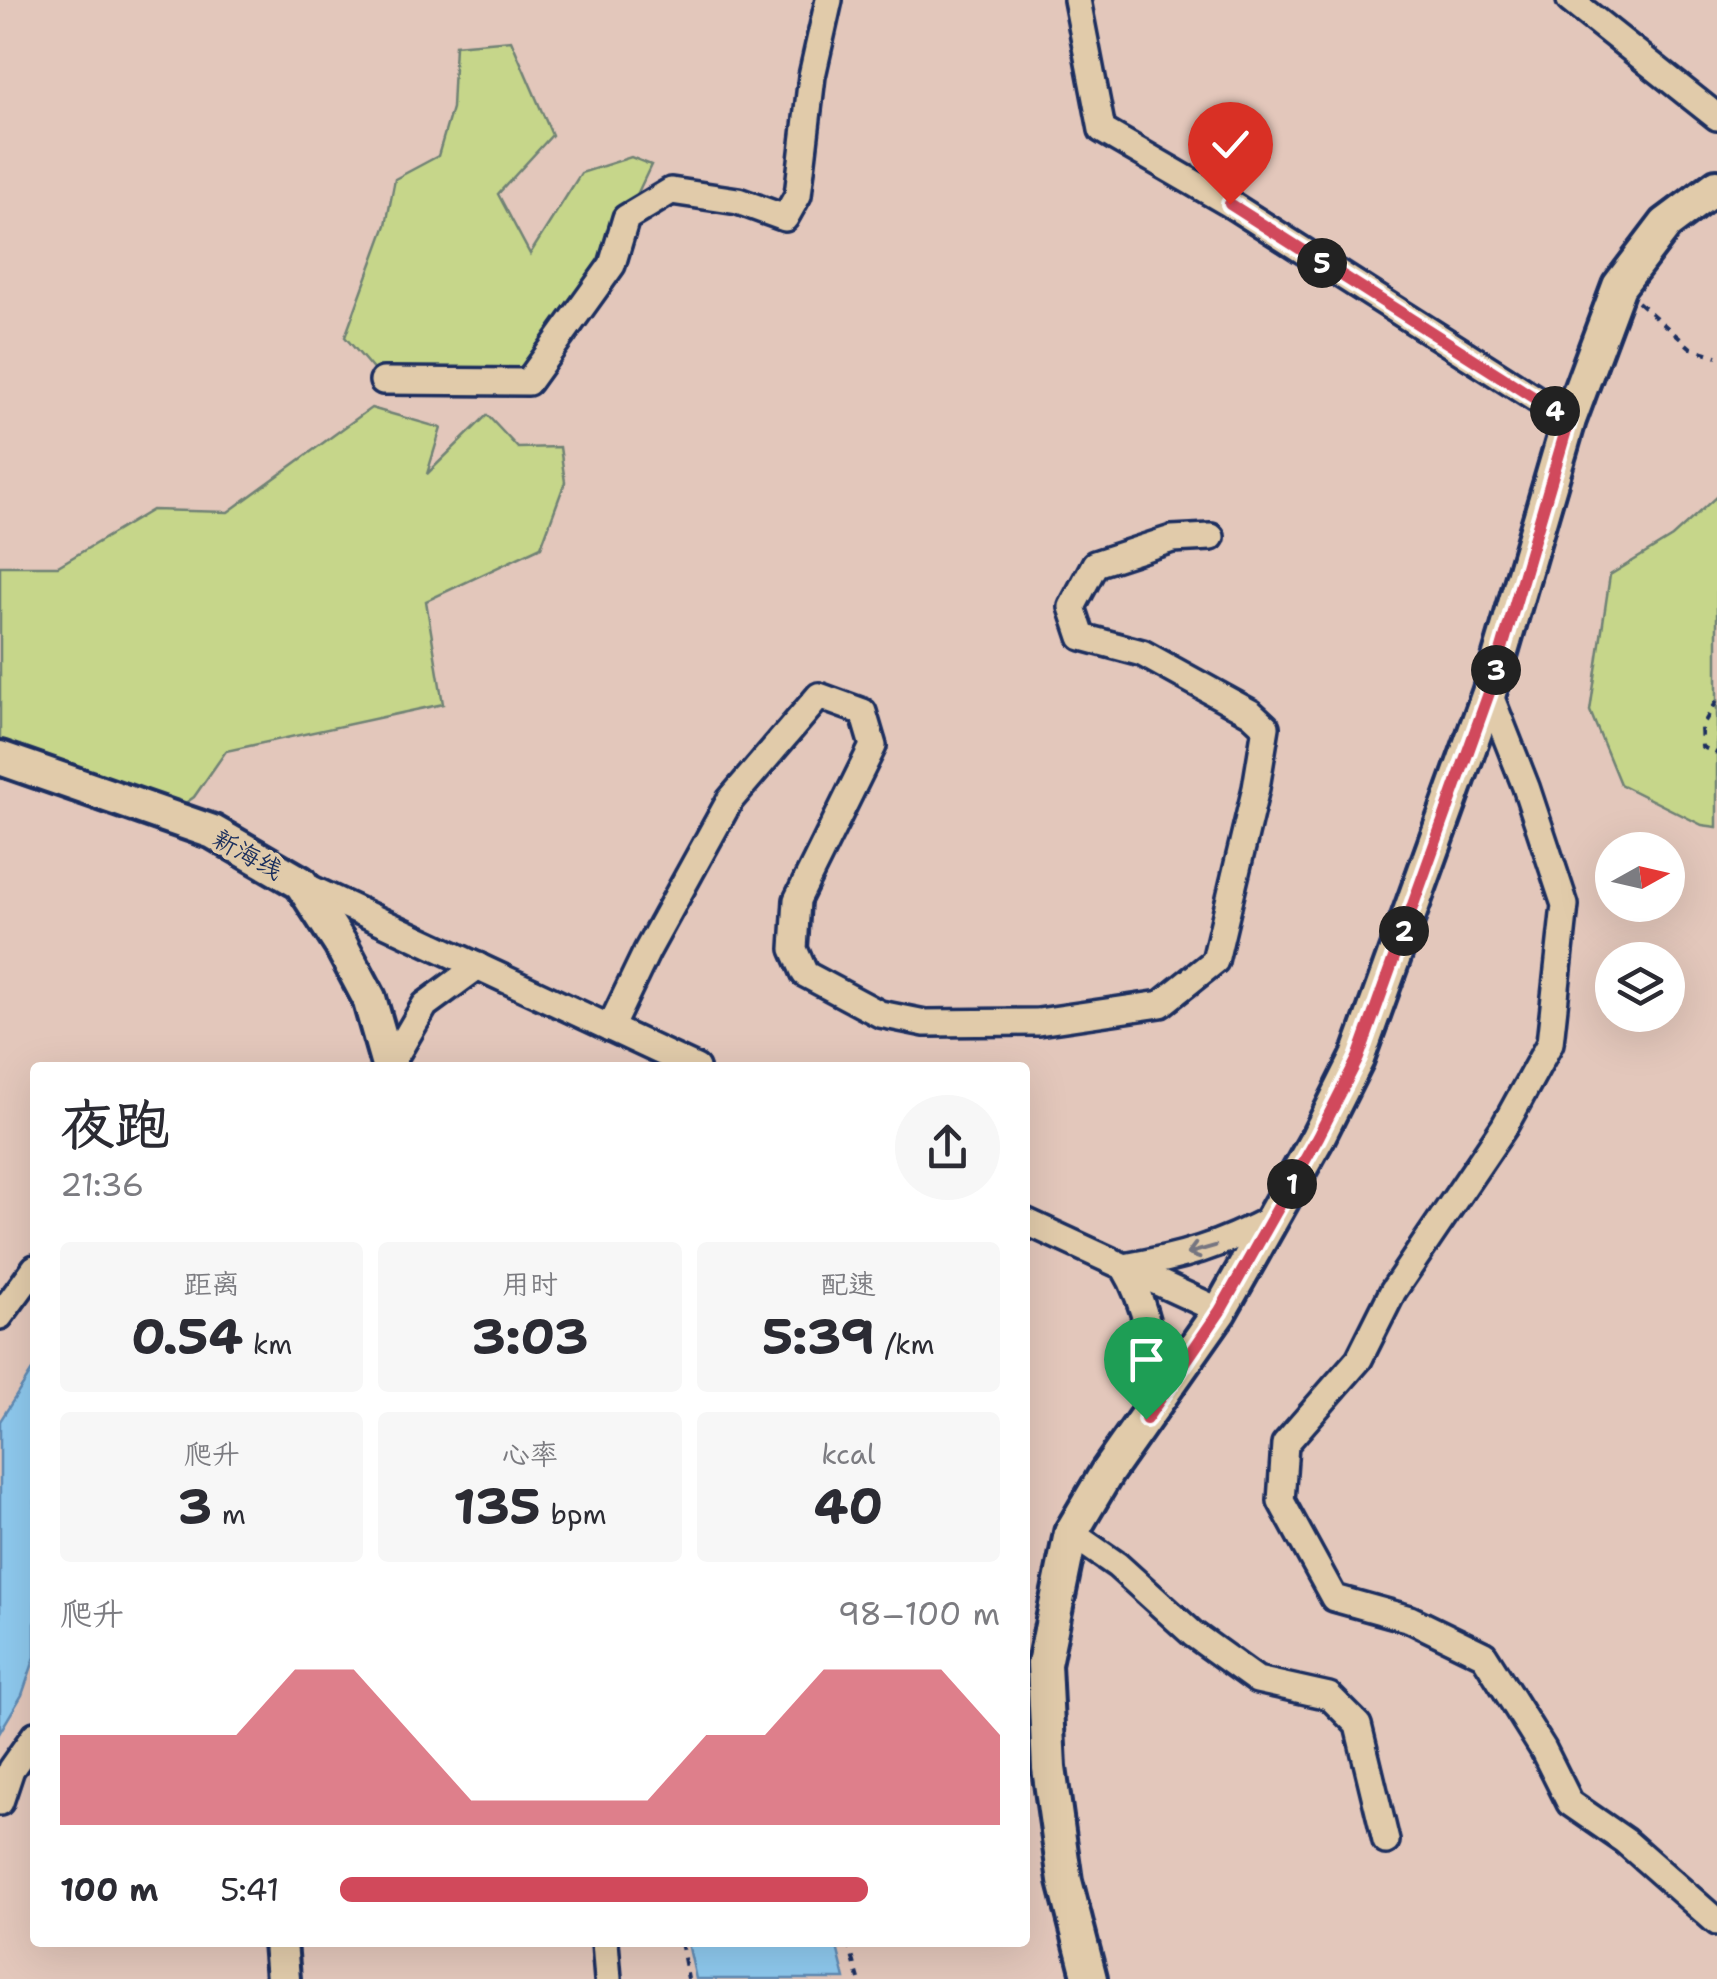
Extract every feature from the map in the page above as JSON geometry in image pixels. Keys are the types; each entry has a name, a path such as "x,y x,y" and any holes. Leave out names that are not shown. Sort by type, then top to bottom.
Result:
{"main road":[{"path":"1090,1979 1064,1881 1049,1768 1044,1664 1071,1533 1107,1472 1220,1311 1358,1058 1489,693 1569,420 1619,286 1666,224 1717,186"},
{"name":"新海线","path":"0,758 213,832 301,883 342,944 369,998 389,1062"},
{"path":"280,1947 283,1979"}],"street":[{"path":"383,381 528,382 612,265 626,218 670,191 738,201 785,218 798,195 812,76 829,0"},
{"path":"1077,0 1102,130 1230,204 1569,420"},
{"path":"1570,0 1717,117"},
{"path":"610,1028 647,951 730,800 820,696 863,712 873,746 796,900 794,949 805,974 880,1014 924,1024 1038,1022 1161,1004 1215,960 1256,788 1266,727 1251,713 1142,653 1082,637 1072,607 1094,564 1172,538 1211,537"},
{"path":"1489,693 1526,787 1564,905 1550,1044 1504,1127 1393,1291 1358,1360 1285,1444 1281,1501 1334,1598 1410,1619 1484,1656 1543,1749 1570,1803 1625,1841 1717,1922"},
{"path":"301,883 683,1062"},
{"path":"392,1062 425,1006 478,966"},
{"path":"1124,1267 1200,1252 1273,1218"},
{"path":"1030,1223 1220,1311"},
{"path":"1124,1267 1137,1288 1154,1352 1160,1400"},
{"path":"0,1316 30,1275"},
{"path":"1071,1533 1118,1565 1192,1634 1257,1680 1329,1696 1358,1725 1386,1840"},
{"path":"0,1802 11,1769 30,1741"},
{"path":"605,1947 608,1979"}],"path":[{"path":"1619,286 1692,348 1717,356"},
{"path":"1717,701 1701,728 1702,748 1717,753"},
{"path":"682,1947 688,1979"},
{"path":"849,1947 859,1979"}],"green space":[{"path":"511,40 552,135 498,194 530,254 581,173 631,157 651,165 626,218 528,382 383,381 345,337 386,225 395,179 438,156 452,108 455,45"},
{"path":"371,408 441,428 427,474 487,415 518,448 560,447 565,482 541,547 426,601 443,704 226,751 194,797 167,816 0,758 0,566 58,566 152,510 228,512"},
{"path":"1717,496 1717,827 1702,825 1620,784 1590,711 1610,575 1672,537"}],"water":[{"path":"30,1374 30,1672 22,1695 0,1732 0,1421"},
{"path":"689,1947 837,1947 845,1979 696,1979"}],"route":[{"path":"1146,1419 1220,1311 1358,1058 1489,693 1569,420 1230,204"}]}
